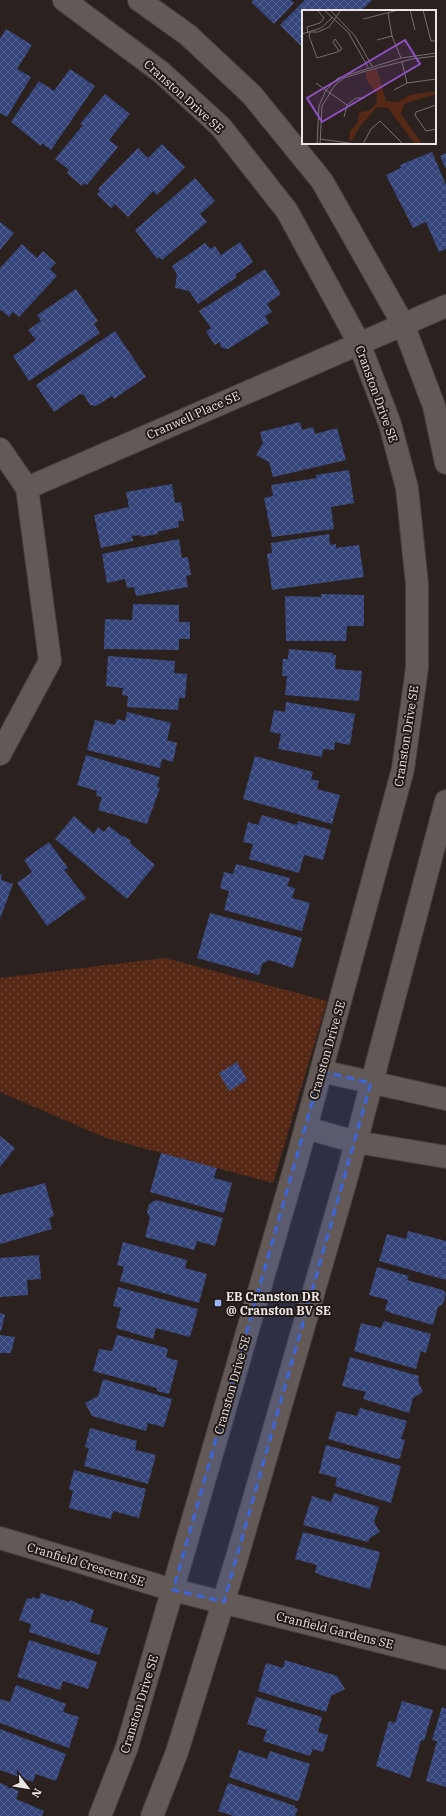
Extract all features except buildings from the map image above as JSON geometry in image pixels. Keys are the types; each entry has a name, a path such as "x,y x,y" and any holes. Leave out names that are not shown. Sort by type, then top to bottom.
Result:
{"street":[{"name":"Cranston Drive SE","path":"64,0 161,72 221,127 287,211 359,343 390,424 407,488 417,584 417,668 403,769 306,1128 173,1590 127,1748 100,1816"},
{"path":"139,0 188,35 252,96 317,175 403,324 434,406 446,463"},
{"name":"Cranwell Place SE","path":"27,488 446,306"},
{"path":"0,449 27,488 50,661 0,754"},
{"path":"152,1816 177,1752 224,1602 356,1142 446,801"},
{"path":"321,1071 446,1099"},
{"path":"306,1128 356,1142 446,1157"},
{"name":"Cranfield Crescent SE","path":"0,1538 173,1590"},
{"path":"173,1590 224,1602"},
{"name":"Cranfield Gardens SE","path":"224,1602 446,1658"}],"highlighted area":[{"path":"321,1071 371,1083 224,1602 173,1590"}],"shaded area":[{"path":"165,958 327,1001 273,1183 106,1138 0,1092 0,978"}],"place":[{"name":"EB Cranston DR @ Cranston BV SE","path":"218,1303"}]}
